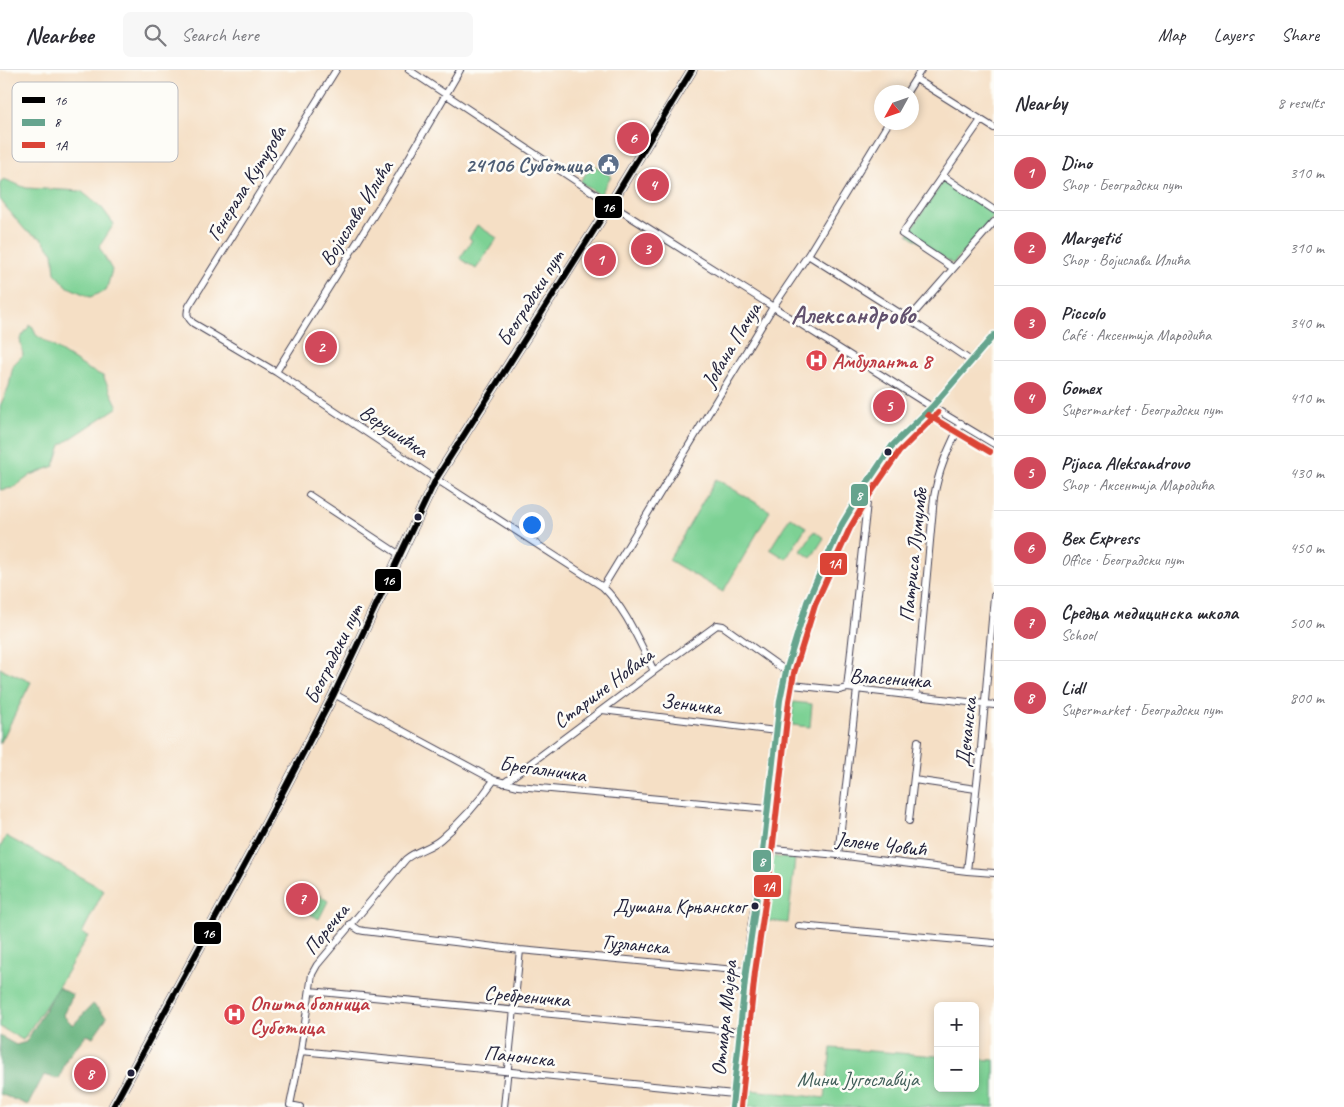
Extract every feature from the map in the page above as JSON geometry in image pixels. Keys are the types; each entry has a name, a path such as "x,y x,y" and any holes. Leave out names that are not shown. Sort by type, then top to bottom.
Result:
{"main road":[{"name":"Београдски пут","path":"113,1107 253,849 334,694 436,479 611,204 692,70"}],"street":[{"name":"Генерала Кутузова","path":"187,314 189,306 204,281 336,70"},
{"path":"409,70 611,204 932,407 994,444"},
{"name":"Војислава Илића","path":"276,372 394,183 460,70"},
{"path":"912,85 921,70"},
{"path":"916,79 994,128"},
{"path":"953,268 902,234 981,120"},
{"name":"Јована Пачуа","path":"603,587 884,130"},
{"path":"942,176 994,210"},
{"path":"909,319 994,222"},
{"path":"808,255 971,361"},
{"name":"Верушићка","path":"187,314 193,323 276,372 436,479 603,587 620,607 654,671"},
{"path":"847,688 868,493 863,489 892,446 932,407 994,335"},
{"name":"Патриса Лумумбе","path":"916,695 934,497 942,463 961,423"},
{"name":"Отмара Мајера","path":"732,1107 746,971 764,848 776,730 783,684 807,602 842,524 863,489"},
{"path":"309,494 400,555"},
{"name":"Дечанска","path":"967,871 985,704 994,596"},
{"name":"Старине Новака","path":"504,783 716,626 724,626 786,671"},
{"name":"Власеничка","path":"783,684 839,690 847,688 994,704"},
{"path":"838,855 857,689"},
{"name":"Брегалничка","path":"334,694 494,780 504,783 518,786 768,808"},
{"name":"Зеничка","path":"602,710 776,730"},
{"path":"909,821 918,741"},
{"name":"Поречка","path":"300,1107 290,1106 301,1051 312,974 316,965 406,859 440,840 476,804 494,780"},
{"path":"914,780 976,789"},
{"name":"Јелене Човић","path":"764,848 994,873"},
{"name":"Тузланска","path":"350,924 364,931 520,950 746,971"},
{"path":"799,926 994,943"},
{"path":"504,1107 520,950"},
{"name":"Сребреничка","path":"310,991 740,1032"},
{"name":"Панонска","path":"301,1051 734,1094"}],"green space":[{"path":"592,164 611,176 600,195 580,182"},
{"path":"4,179 26,188 81,191 102,208 114,224 99,247 112,270 106,291 90,297 68,287 55,273 53,253 41,238 26,231 0,199 0,182"},
{"path":"944,180 994,213 994,216 953,264 908,234"},
{"path":"477,225 497,238 476,269 460,258 472,240 469,238"},
{"path":"30,325 33,327 36,335 88,369 103,376 118,407 61,445 54,466 31,475 13,488 0,490 0,406 9,386 13,365 23,355 20,339"},
{"path":"716,479 770,511 723,592 669,560"},
{"path":"790,517 806,527 786,559 770,549"},
{"path":"814,531 824,538 811,558 801,551"},
{"path":"0,668 31,682 0,744"},
{"path":"793,702 812,704 810,727 792,725"},
{"path":"6,836 104,890 82,933 88,936 58,987 23,1040 0,1027 0,848"},
{"path":"768,856 795,859 788,923 761,920"},
{"path":"319,895 328,901 319,919 310,914"},
{"path":"58,987 73,995 63,1015 73,1025 93,1004 107,1017 93,1037 86,1035 67,1058 59,1079 44,1075 28,1105 0,1094 0,1036 16,1045 26,1042"},
{"name":"Мини Југославија","path":"831,1048 934,1056 934,1092 979,1092 979,1059 994,1060 994,1107 740,1107 741,1089 825,1098"}],"transit line":[{"name":"16","path":"113,1107 253,849 334,694 436,479 605,213 692,70"},
{"name":"8","path":"732,1107 746,971 761,869 780,700 786,671 807,602 842,524 892,446 932,407 994,335"},
{"name":"1A","path":"741,1107 755,972 770,870 789,701 794,673 815,605 850,528 870,494 899,452 938,413"},
{"name":"1A","path":"928,415 990,452"}],"place":[{"name":"Bex Express","path":"633,138"},
{"name":"24106 Суботица","path":"608,165"},
{"name":"Gomex","path":"653,185"},
{"name":"Piccolo","path":"647,249"},
{"name":"Dino","path":"600,260"},
{"name":"Margetić","path":"321,347"},
{"name":"Амбуланта 8","path":"816,361"},
{"name":"Pijaca Aleksandrovo","path":"889,406"},
{"name":"Средња медицинска школа","path":"302,899"},
{"name":"Душана Крњанског","path":"755,906"},
{"name":"Општа болница Суботица","path":"234,1015"},
{"name":"Lidl","path":"90,1074"}],"district":[{"name":"Александрово","path":"853,314"}]}
